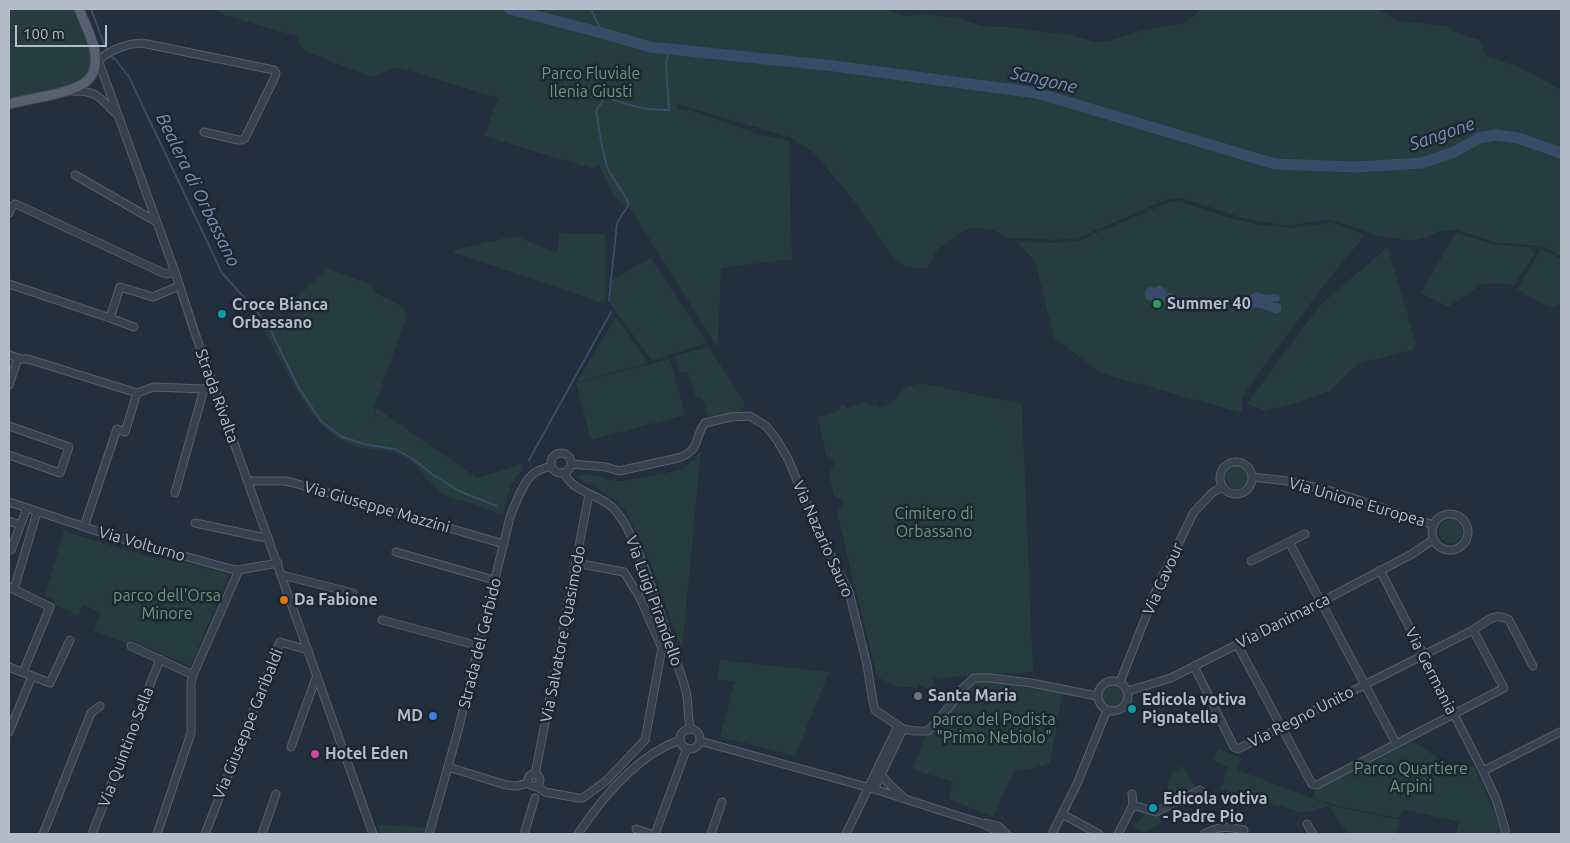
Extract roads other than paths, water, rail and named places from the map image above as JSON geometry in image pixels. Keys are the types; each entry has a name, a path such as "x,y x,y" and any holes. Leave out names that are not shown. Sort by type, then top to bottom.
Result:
{"main road":[{"path":"9,104 78,88 92,74 96,56 79,9"}],"street":[{"path":"96,56 111,50 142,44 271,69 275,72 275,77 245,138 238,140 204,132"},
{"name":"Strada Rivalta","path":"96,56 175,272 374,834"},
{"name":"Strada Rivalta","path":"67,91 86,91 95,94 118,116"},
{"path":"75,175 155,221"},
{"path":"10,210 15,204 18,205 162,273 175,272"},
{"path":"9,284 134,327"},
{"path":"110,318 120,287 152,298 179,286"},
{"path":"9,355 18,358 28,358 137,393 154,387 204,389 214,386"},
{"path":"9,384 18,358"},
{"path":"175,493 204,389"},
{"path":"84,527 117,429 125,432 137,393"},
{"name":"Via Nazario Sauro","path":"571,464 619,471 686,455 692,450 706,423 731,417 750,416 766,426 788,459 819,532 849,592 876,710 901,726"},
{"path":"9,426 69,447 60,473 9,455"},
{"path":"560,453 568,456 571,464 569,470 564,473 556,472 551,466 553,458 560,453"},
{"path":"1239,463 1244,465 1252,477 1249,487 1241,493 1231,493 1223,487 1220,477 1229,464 1239,463"},
{"name":"Strada del Gerbido","path":"429,834 448,768 510,517 527,481 536,472 551,466"},
{"name":"Via Luigi Pirandello","path":"564,473 575,487 605,502 620,516 644,566 686,691 691,729"},
{"name":"Via Unione Europea","path":"1252,477 1288,481 1331,491 1434,525"},
{"name":"Via Giuseppe Mazzini","path":"248,481 285,481 294,483 504,544"},
{"name":"Via Cavour","path":"1120,682 1160,582 1194,512 1213,492 1223,487"},
{"name":"Via Salvatore Quasimodo","path":"532,785 528,780 530,776 535,775 589,494"},
{"name":"Via Volturno","path":"9,502 84,527 231,569 239,570 278,563"},
{"path":"9,549 11,550 27,508"},
{"path":"23,672 50,607 11,588 37,512"},
{"name":"Via Unione Europea","path":"1452,514 1465,521 1468,536 1464,544 1455,549 1445,549 1436,544 1434,539 1432,534 1434,525 1441,516 1452,514"},
{"path":"9,521 20,525"},
{"path":"195,523 268,537"},
{"path":"1250,561 1305,534"},
{"name":"Via Danimarca","path":"1128,691 1171,678 1412,554 1434,539"},
{"path":"1289,542 1396,743"},
{"path":"396,552 494,580"},
{"path":"448,768 506,785 532,785 545,792 583,798 606,782 644,742 662,651 639,596 624,572 576,564"},
{"path":"157,834 191,733 191,682 193,674 239,570"},
{"name":"Via Germania","path":"1380,570 1483,771 1496,799 1505,834"},
{"path":"282,575 353,593"},
{"name":"Via Regno Unito","path":"1194,666 1234,747 1238,749 1473,630 1496,616 1509,620 1533,666"},
{"path":"382,620 479,646"},
{"path":"1237,644 1312,784 1317,785 1504,688 1473,630"},
{"path":"9,667 50,683 70,640"},
{"name":"Via Giuseppe Garibaldi","path":"204,834 280,642 308,650"},
{"path":"131,646 193,674"},
{"name":"Via Quintino Sella","path":"92,834 160,659"},
{"path":"290,748 317,675"},
{"path":"9,732 32,676"},
{"path":"901,726 915,731 928,730 950,706 963,688 974,678 1031,683 1097,696"},
{"path":"1115,681 1120,682 1128,691 1128,701 1125,706 1117,711 1107,710 1100,704 1097,696 1101,686 1115,681"},
{"path":"43,834 90,712 100,706"},
{"path":"1052,834 1077,784 1107,710"},
{"path":"870,789 881,774 901,726"},
{"path":"846,834 901,726"},
{"path":"691,729 698,732 700,741 696,747 691,749 683,746 680,740 682,733 691,729"},
{"path":"1483,771 1560,732"},
{"path":"578,834 611,790 642,762 680,740"},
{"path":"700,741 870,789 981,823 997,833"},
{"path":"655,834 687,748"},
{"path":"881,774 906,800"},
{"path":"1133,805 1156,812 1200,790"},
{"path":"262,834 276,794"},
{"path":"1118,834 1133,805 1132,794"},
{"path":"524,834 535,798"},
{"path":"711,834 722,802"},
{"path":"1062,814 1098,834"},
{"path":"981,823 989,822 994,824 1007,834"},
{"path":"1307,824 1313,834"},
{"path":"1204,834 1218,827 1233,827 1244,830"},
{"path":"636,832 651,834"}],"water":[{"path":"1159,285 1167,293 1177,296 1178,301 1173,307 1161,299 1147,300 1145,293 1147,288 1155,288"},
{"path":"1256,292 1266,295 1279,295 1280,300 1270,303 1281,305 1281,311 1277,314 1260,308 1239,310 1238,300"}],"waterway":[{"name":"Bealera di Orbassano","path":"91,9 106,49"},
{"name":"Sangone","path":"510,9 650,47 834,66 1037,93 1275,164 1356,167 1422,163 1454,152 1479,138 1496,135 1518,138 1561,153"},
{"path":"591,9 602,33"},
{"path":"609,300 617,223 629,204 607,167 596,110 606,97 637,107 669,110 666,65 669,49"},
{"name":"Bealera di Orbassano","path":"109,54 129,77 222,273 267,323 299,388 321,421 342,437 368,445 395,449 413,459 459,491 497,506"},
{"path":"529,460 611,312"}],"place":[{"name":"Summer 40","path":"1157,304"},
{"name":"Croce Bianca Orbassano","path":"222,314"},
{"name":"Da Fabione","path":"284,600"},
{"name":"Santa Maria","path":"918,696"},
{"name":"Edicola votiva Pignatella","path":"1132,709"},
{"name":"MD","path":"433,716"},
{"name":"Hotel Eden","path":"315,754"},
{"name":"Edicola votiva - Padre Pio","path":"1153,808"}],"park label":[{"name":"Parco Fluviale Ilenia Giusti","path":"591,83"},
{"name":"Cimitero di Orbassano","path":"934,523"},
{"name":"parco dell'Orsa Minore","path":"167,605"},
{"name":"parco del Podista \"Primo Nebiolo\"","path":"994,729"},
{"name":"Parco Quartiere Arpini","path":"1411,778"}]}
